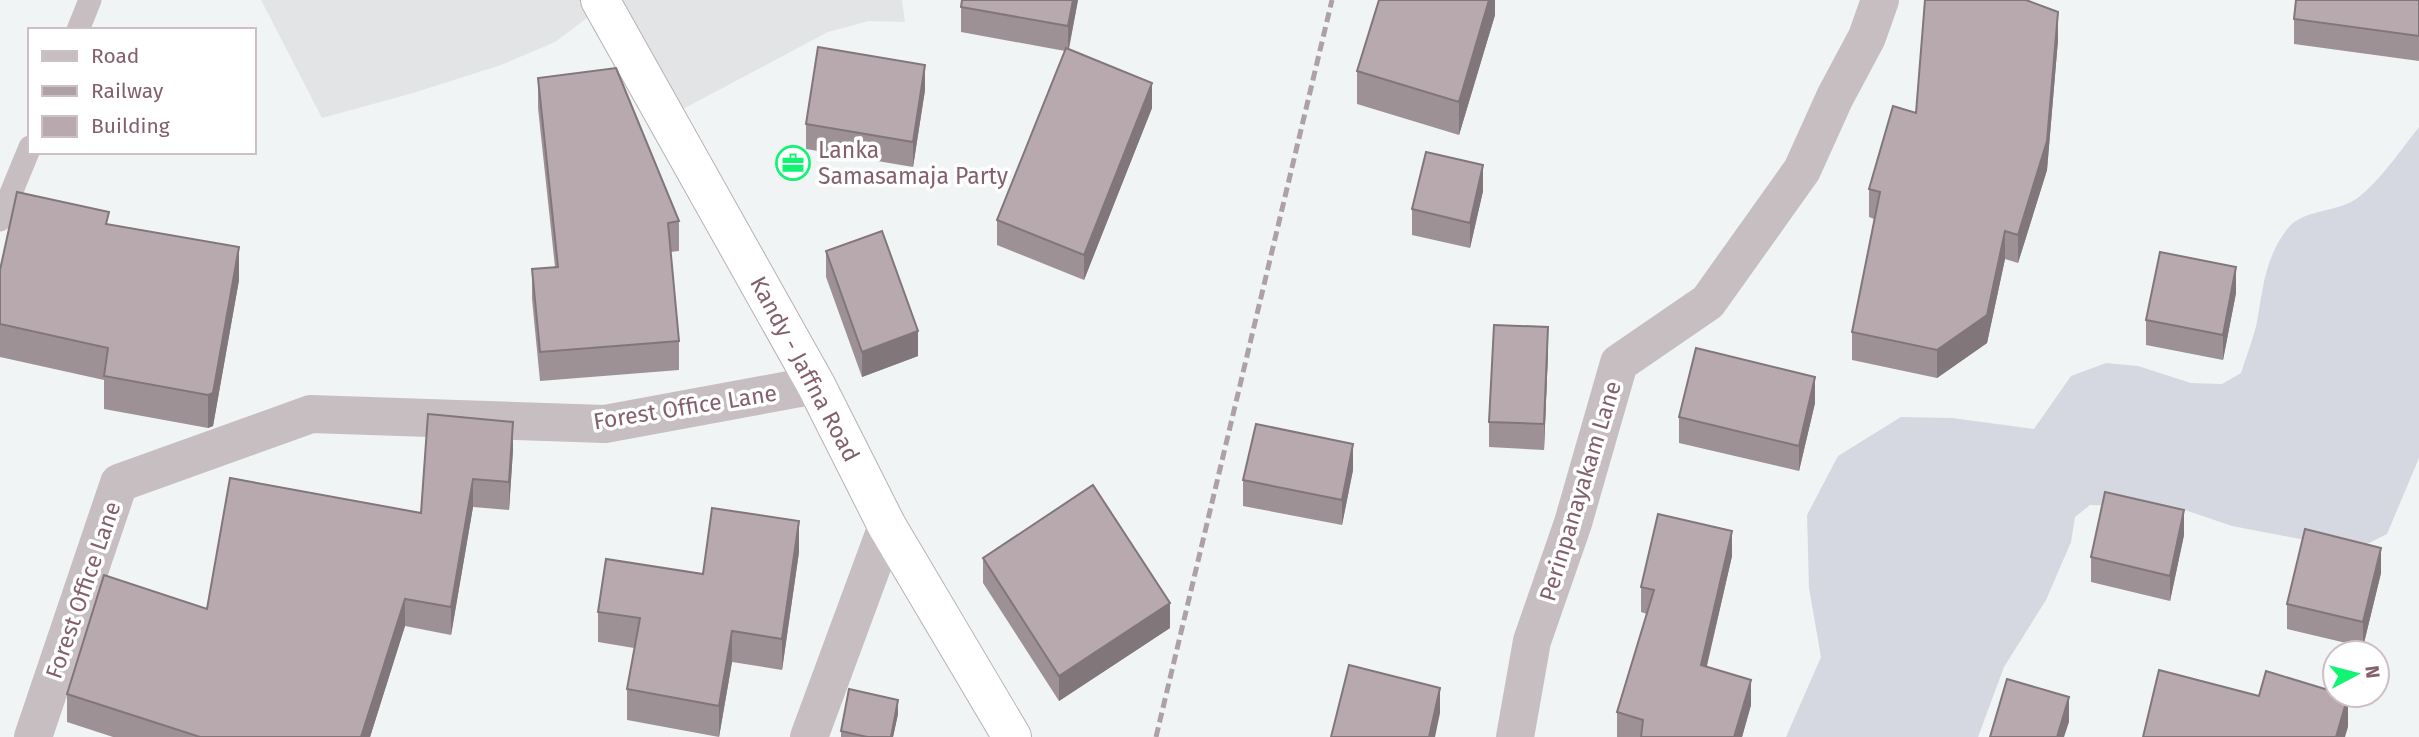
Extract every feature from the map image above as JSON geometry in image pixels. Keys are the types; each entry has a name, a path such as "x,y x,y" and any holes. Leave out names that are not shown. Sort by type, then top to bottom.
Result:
{"highway":[{"name":"Kandy - Jaffna Road","path":"600,0 816,385 887,526 1012,737"}],"street":[{"name":"Perinpanayakam Lane","path":"1516,737 1532,641 1573,523 1619,363 1708,302 1802,170 1835,97 1867,37 1880,0"},
{"name":"Forest Office Lane","path":"33,737 119,483 310,414 605,424 816,385"},
{"path":"809,737 887,526"}],"lane":[{"path":"79,28 90,0"},
{"path":"0,220 28,152"}],"shaded area":[{"path":"261,0 902,0 905,22 869,21 828,32 666,118 603,6 555,42 501,65 322,118"},
{"path":"2419,127 2419,458 2387,534 2361,547 2331,545 2232,526 2176,507 2090,505 2075,517 2071,542 2046,600 2004,667 1978,737 1786,737 1821,657 1809,588 1807,515 1838,456 1901,417 1952,418 2034,429 2071,376 2106,363 2138,366 2191,383 2222,384 2241,373 2255,329 2268,265 2285,232 2306,216 2343,206 2360,196 2388,168"}],"building":[{"path":"962,0 1073,0 1068,26 961,7"},
{"path":"1379,0 1489,0 1459,102 1357,71"},
{"path":"1925,0 2026,0 2058,12 2047,141 2018,235 2005,231 1987,315 1937,350 1852,332 1880,192 1869,189 1893,106 1916,113"},
{"path":"2296,0 2419,0 2419,36 2294,19"},
{"path":"818,47 925,65 913,142 806,124"},
{"path":"1066,48 1152,83 1084,255 997,220"},
{"path":"616,68 679,221 668,223 679,341 540,352 532,269 558,267 538,78"},
{"path":"1426,152 1483,165 1470,223 1412,209"},
{"path":"17,192 109,212 106,224 239,247 213,393 208,395 104,376 108,348 0,324 0,270"},
{"path":"882,231 918,331 862,352 826,251"},
{"path":"2160,252 2236,267 2223,335 2146,320"},
{"path":"1494,325 1548,327 1544,424 1489,422"},
{"path":"1696,348 1815,377 1799,446 1679,417"},
{"path":"428,414 513,422 509,482 473,479 451,607 405,599 361,737 200,737 67,694 104,575 207,609 230,478 421,513"},
{"path":"1256,424 1353,444 1342,500 1243,480"},
{"path":"1093,485 1170,603 1059,676 983,558"},
{"path":"2105,492 2184,510 2170,576 2091,557"},
{"path":"712,508 799,521 782,639 732,631 719,706 627,689 640,618 598,612 606,559 703,574"},
{"path":"1658,514 1732,531 1701,665 1751,680 1734,737 1641,737 1643,720 1617,712 1654,590 1641,587"},
{"path":"2305,529 2381,548 2363,622 2287,604"},
{"path":"1349,665 1440,688 1429,737 1331,737"},
{"path":"2159,670 2259,696 2266,671 2321,688 2321,709 2344,709 2336,737 2143,737"},
{"path":"2007,679 2069,697 2057,737 1990,737"},
{"path":"849,689 898,700 891,737 867,737 841,731"}],"railway":[{"path":"1156,737 1332,0"}],"place":[{"name":"Lanka Samasamaja Party","path":"793,163"}]}
